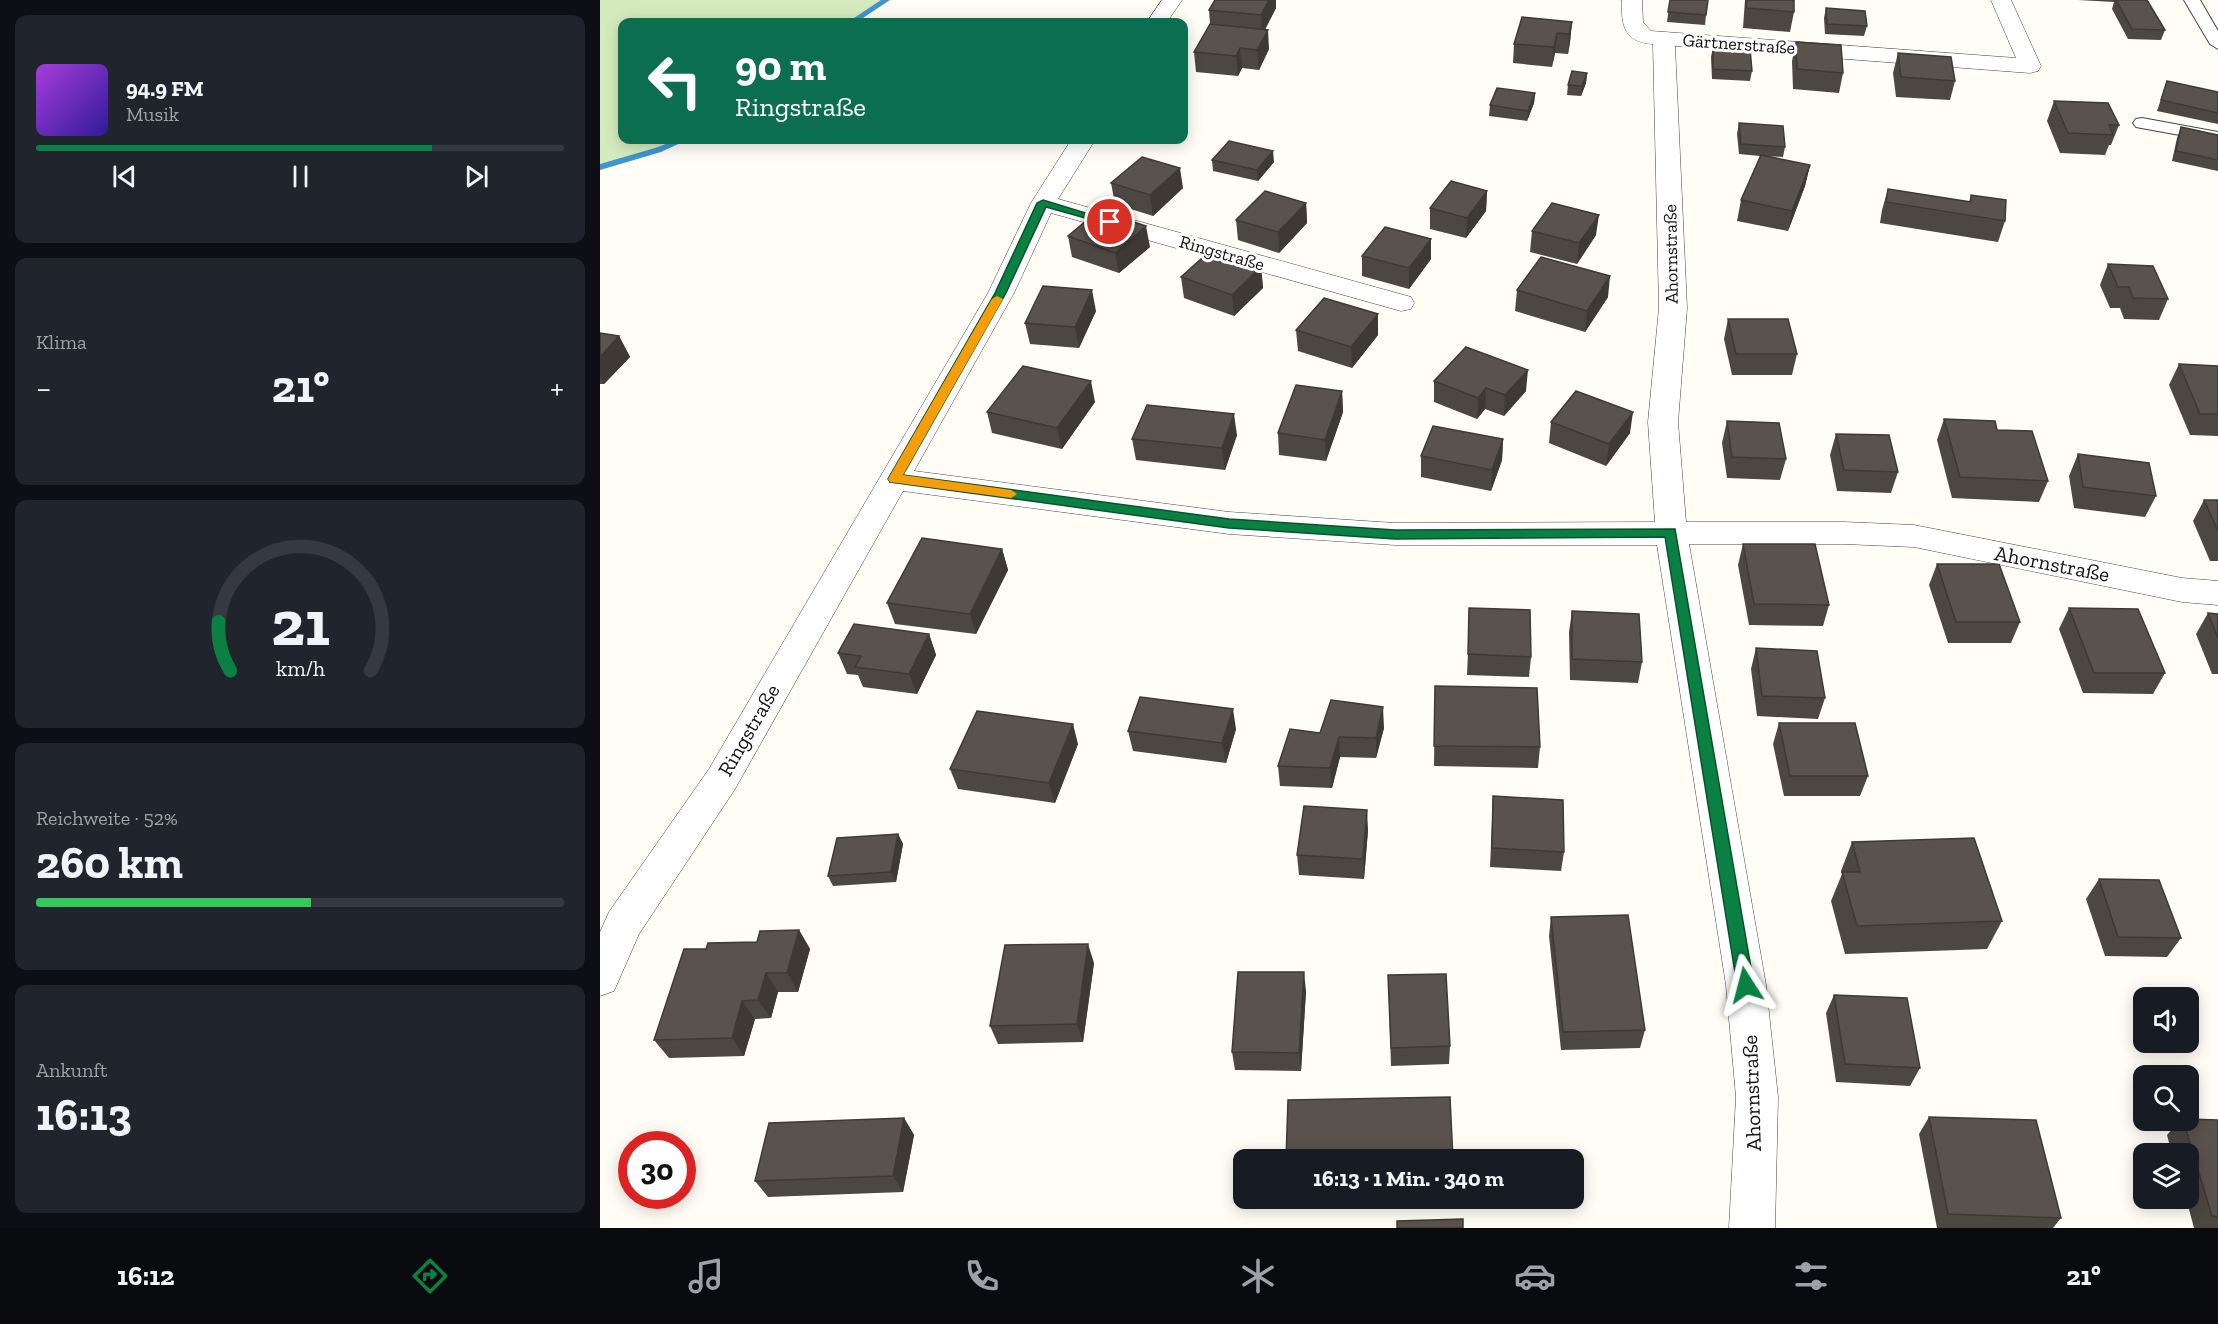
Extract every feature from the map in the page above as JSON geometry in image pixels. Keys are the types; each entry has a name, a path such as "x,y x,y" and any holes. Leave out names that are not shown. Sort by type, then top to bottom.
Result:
{"street":[{"path":"1160,18 1172,0"},
{"path":"1632,0 1632,25 1636,32 1646,37 1664,38"},
{"name":"Gärtnerstraße","path":"1664,38 2030,66 2001,0"},
{"name":"Ahornstraße","path":"1664,38 1673,308 1664,422 1671,532 1746,985 1757,1097 1752,1228"},
{"name":"Ringstraße","path":"600,978 623,924 722,779 1001,293 1043,203 1080,144"},
{"name":"Ringstraße","path":"1043,203 1401,303"},
{"path":"894,479 1229,523 1395,534 1671,532"},
{"name":"Ahornstraße","path":"1671,532 1844,533 1914,536 2181,590 2218,593"}],"lane":[{"path":"2192,0 2218,44"},
{"path":"2142,123 2218,137"}],"green space":[{"path":"600,0 886,0 858,18 618,18 618,144 673,144 600,167"}],"building":[{"path":"1215,0 1269,0 1261,15 1209,10"},
{"path":"1670,0 1708,0 1706,15 1668,12"},
{"path":"1747,0 1794,0 1794,12 1746,8"},
{"path":"2116,0 2147,0 2165,30 2132,29"},
{"path":"1826,8 1865,11 1867,26 1827,24"},
{"path":"1522,17 1572,22 1569,34 1557,33 1554,47 1514,44"},
{"path":"1210,24 1268,30 1257,50 1240,48 1236,56 1194,52"},
{"path":"1796,42 1841,45 1843,73 1797,69"},
{"path":"1713,47 1750,49 1752,71 1713,69"},
{"path":"1898,53 1951,57 1955,81 1901,77"},
{"path":"1572,71 1587,73 1582,86 1568,85"},
{"path":"2167,81 2218,92 2218,113 2161,100"},
{"path":"1497,88 1535,93 1528,111 1490,105"},
{"path":"2054,101 2108,103 2119,125 2109,125 2113,135 2068,133"},
{"path":"1739,123 1783,126 1785,147 1741,144"},
{"path":"2181,127 2218,135 2218,160 2176,151"},
{"path":"1229,141 1273,151 1257,170 1212,160"},
{"path":"1761,155 1810,165 1792,211 1741,200"},
{"path":"1142,157 1180,168 1150,195 1111,183"},
{"path":"1451,181 1487,191 1467,218 1430,208"},
{"path":"1888,189 1971,202 1971,195 2006,200 2005,221 1886,202"},
{"path":"1265,191 1306,203 1278,232 1236,220"},
{"path":"1552,203 1599,215 1579,243 1532,231"},
{"path":"1099,210 1146,226 1115,253 1068,236"},
{"path":"1385,227 1431,239 1409,268 1362,256"},
{"path":"1211,250 1261,267 1232,295 1181,277"},
{"path":"1541,257 1610,276 1587,311 1517,290"},
{"path":"2108,264 2153,266 2168,299 2133,298 2129,287 2118,287"},
{"path":"1043,286 1092,290 1075,327 1025,323"},
{"path":"1324,298 1378,314 1351,347 1296,330"},
{"path":"1728,319 1788,319 1797,354 1736,354"},
{"path":"600,333 619,336 600,357"},
{"path":"1466,347 1528,370 1505,395 1486,388 1478,398 1434,381"},
{"path":"2179,364 2218,366 2218,414 2200,414"},
{"path":"1023,366 1091,381 1057,428 987,412"},
{"path":"1296,385 1342,391 1325,440 1278,433"},
{"path":"1576,391 1633,412 1609,444 1551,422"},
{"path":"1147,405 1234,414 1222,448 1132,439"},
{"path":"1944,419 1995,421 1997,430 2032,431 2048,481 1960,477"},
{"path":"1727,421 1779,423 1786,459 1732,457"},
{"path":"1433,426 1503,439 1492,470 1421,456"},
{"path":"1836,434 1889,435 1898,472 1844,470"},
{"path":"2078,454 2149,463 2156,496 2083,487"},
{"path":"2204,500 2218,500 2218,531"},
{"path":"922,538 1002,549 970,614 887,603"},
{"path":"1743,544 1815,544 1829,605 1754,604"},
{"path":"1937,564 1999,564 2020,622 1956,622"},
{"path":"1469,608 1530,610 1531,657 1468,654"},
{"path":"2069,608 2138,609 2165,673 2094,673"},
{"path":"1572,611 1639,614 1642,662 1572,659"},
{"path":"2208,613 2218,614 2218,638"},
{"path":"854,624 929,634 909,674 855,667 861,656 838,653"},
{"path":"1756,648 1817,651 1825,698 1762,696"},
{"path":"1435,686 1537,688 1540,747 1434,746"},
{"path":"1140,697 1233,709 1222,743 1128,731"},
{"path":"1331,700 1383,707 1376,738 1339,737 1330,768 1278,766 1290,729 1320,733"},
{"path":"977,711 1073,724 1049,783 950,769"},
{"path":"1779,723 1855,723 1868,776 1790,776"},
{"path":"1493,796 1563,800 1564,852 1492,848"},
{"path":"1304,806 1367,810 1363,859 1297,855"},
{"path":"898,834 891,872 828,876 837,838"},
{"path":"1974,838 2002,921 1857,926 1842,872 1860,872 1852,842"},
{"path":"2099,879 2159,880 2181,938 2118,937"},
{"path":"1628,915 1645,1030 1563,1032 1551,917"},
{"path":"799,930 787,973 766,973 758,1000 742,1001 732,1038 654,1040 684,949 706,949 708,943 757,942 760,931"},
{"path":"1088,944 1077,1024 990,1026 1005,945"},
{"path":"1238,972 1304,972 1299,1053 1232,1052"},
{"path":"1446,974 1450,1046 1391,1048 1388,975"},
{"path":"1834,995 1907,998 1920,1068 1845,1064"},
{"path":"1450,1097 1452,1149 1286,1149 1288,1100"},
{"path":"1929,1117 2036,1120 2061,1218 1948,1214"},
{"path":"904,1118 893,1176 755,1181 769,1123"},
{"path":"2199,1119 2218,1120 2218,1217 2212,1216 2199,1173 2199,1143 2190,1143 2186,1131 2199,1131"},
{"path":"1463,1219 1463,1228 1397,1228 1397,1221"}],"waterway":[{"path":"858,18 886,0"},
{"path":"600,167 673,144"}],"slow traffic":[{"path":"997,299 894,479 1011,494"}],"route":[{"path":"1110,222 1043,203 1001,293 894,479 1229,523 1395,534 1671,532 1746,985"}]}
